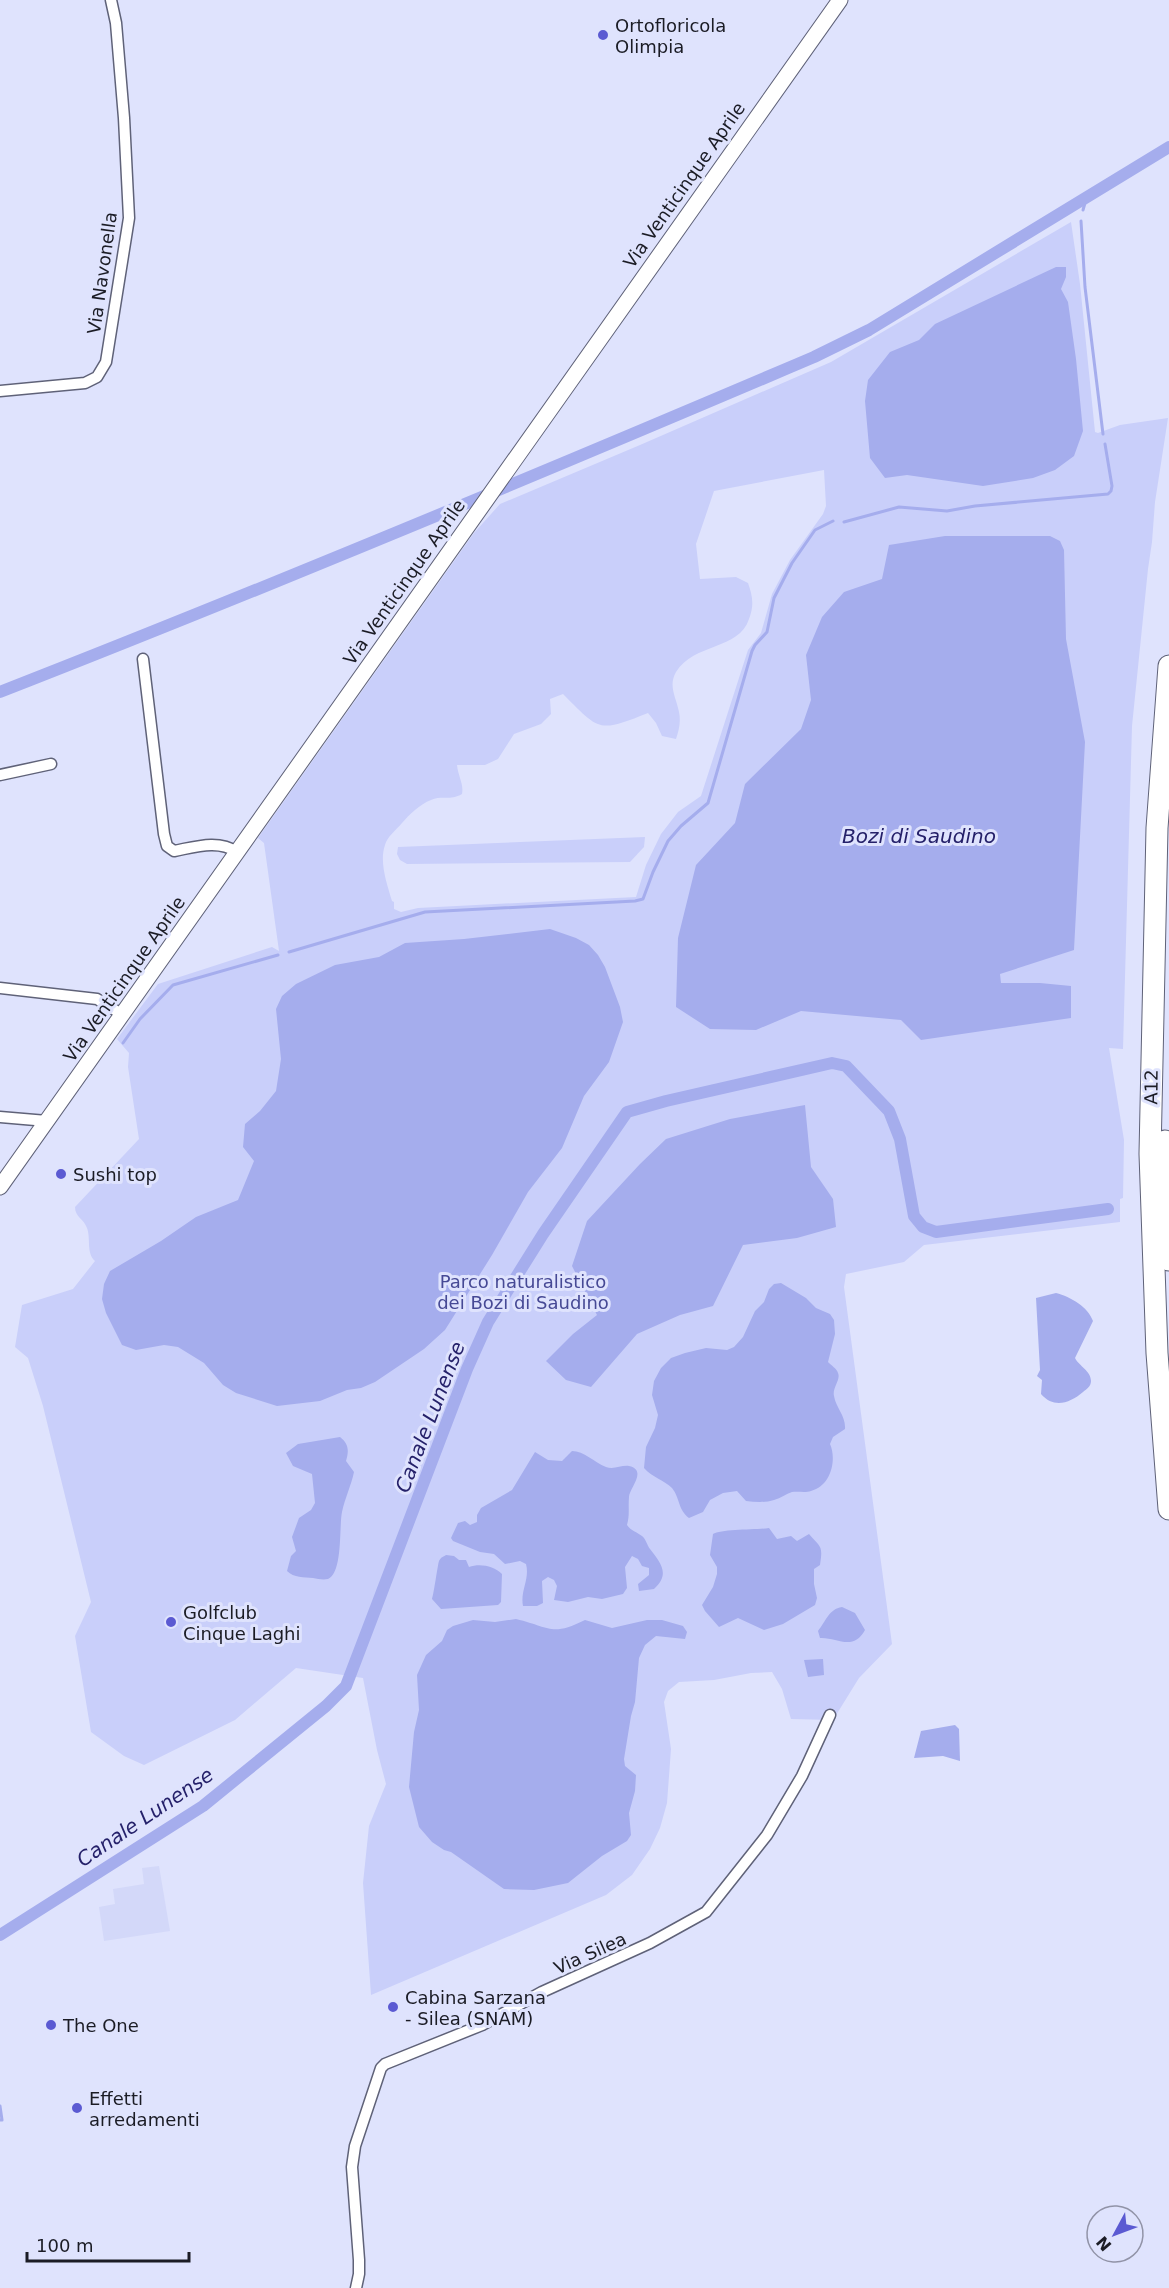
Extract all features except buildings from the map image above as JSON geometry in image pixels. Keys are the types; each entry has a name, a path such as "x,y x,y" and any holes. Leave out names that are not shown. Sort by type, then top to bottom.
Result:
{"highway":[{"name":"A12","path":"1169,666 1157,828 1150,1154 1157,1353 1169,1509"},
{"name":"A12","path":"1169,940 1164,1152 1169,1260"}],"main road":[{"name":"Via Venticinque Aprile","path":"0,1187 840,0"}],"street":[{"name":"Via Navonella","path":"0,391 85,383 97,377 106,362 129,218 124,118 116,24 111,0"},
{"path":"143,659 167,846 174,851 211,844 229,846 237,852"},
{"path":"0,775 51,764"},
{"path":"0,988 97,999 123,1015"},
{"path":"0,1117 47,1121"},
{"name":"Via Silea","path":"356,2288 359,2260 354,2221 352,2168 355,2146 381,2068 385,2064 483,2025 542,1992 650,1944 706,1912 767,1835 802,1776 830,1715"}],"shaded area":[{"path":"159,1866 170,1931 104,1941 99,1907 115,1904 113,1889 144,1884 142,1868"}],"green space":[{"name":"Parco naturalistico dei Bozi di Saudino","path":"1071,222 1080,284 1095,432 1120,425 1168,418 1155,502 1132,726 1123,1049 1109,1048 1124,1140 1123,1198 1120,1199 1120,1222 924,1245 904,1262 846,1274 844,1287 892,1644 859,1678 833,1720 791,1719 782,1689 772,1672 679,1682 668,1691 664,1702 671,1749 667,1803 660,1828 650,1849 632,1875 606,1895 371,1995 363,1883 369,1826 386,1784 363,1678 296,1668 235,1720 144,1765 124,1756 91,1732 75,1636 91,1602 43,1406 28,1358 15,1347 22,1305 73,1289 95,1261 90,1250 87,1228 76,1213 75,1207 139,1139 128,1067 129,1053 117,1039 158,984 272,947 279,951 264,843 258,838 474,533 500,504 831,362","holes":["824,470 826,506 823,514 790,560 772,594 761,633 748,650 701,796 678,812 661,834 646,865 636,897 418,908 401,912 394,909 383,866 383,852 390,836 411,813 423,804 435,799 462,794 457,765 485,765 498,759 514,734 541,724 551,714 550,699 563,694 593,722 601,725 619,724 648,713 662,736 676,739 680,719 673,692 676,672 694,656 736,636 744,629 752,610 752,597 748,583 736,577 700,579 696,544 714,491"]},
{"path":"645,837 644,847 630,862 407,864 400,860 397,854 398,847"}],"water":[{"path":"1056,267 1066,267 1066,277 1061,289 1068,302 1083,431 1074,456 1055,470 1033,478 983,486 907,475 885,478 870,458 865,401 868,380 890,352 919,340 935,324"},
{"name":"Bozi di Saudino","path":"945,536 1050,536 1060,541 1064,550 1066,639 1085,742 1074,950 1000,974 1001,983 1071,986 1071,1018 921,1040 901,1020 801,1011 756,1030 710,1029 676,1007 678,938 696,865 735,823 745,784 801,729 811,700 806,655 822,617 844,592 882,579 889,545"},
{"path":"550,929 589,945 598,955 620,1007 623,1022 609,1062 584,1096 562,1148 528,1192 445,1330 424,1349 375,1382 320,1401 277,1406 236,1393 223,1385 204,1363 178,1347 164,1345 136,1350 122,1345 106,1313 102,1299 104,1284 110,1271 196,1217 238,1200 254,1161 243,1147 245,1124 260,1111 276,1091 281,1059 276,1009 282,996 296,984 335,965 379,957 405,943"},
{"path":"805,1105 811,1167 833,1199 836,1227 797,1238 743,1245 713,1306 680,1315 637,1334 591,1387 566,1380 546,1361 573,1334 597,1315 572,1266 587,1221 666,1139 730,1119"},
{"path":"781,1283 806,1298 816,1308 830,1314 834,1320 835,1334 828,1362 838,1373 834,1396 844,1420 845,1429 833,1437 830,1444 833,1457 831,1472 818,1488 809,1492 792,1492 771,1501 746,1501 737,1491 723,1493 710,1500 703,1512 689,1518 685,1515 672,1488 644,1468 646,1447 658,1415 652,1395 654,1381 661,1368 671,1358 706,1348 727,1350 734,1347 743,1337 755,1311 764,1302 769,1289 774,1284"},
{"path":"1056,1293 1078,1303 1093,1321 1075,1358 1089,1374 1090,1384 1078,1396 1062,1403 1051,1402 1041,1394 1042,1380 1037,1376 1040,1370 1036,1298"},
{"path":"340,1437 348,1448 346,1461 354,1472 342,1512 340,1548 336,1568 328,1579 296,1576 287,1571 291,1556 296,1551 292,1537 299,1518 311,1510 315,1503 312,1474 293,1466 286,1453 298,1444"},
{"path":"572,1451 585,1455 606,1467 629,1466 637,1471 629,1497 627,1525 645,1539 660,1563 662,1578 654,1589 639,1591 638,1584 649,1575 649,1568 642,1566 638,1559 632,1556 625,1567 627,1588 623,1594 602,1599 588,1597 568,1602 554,1600 557,1586 554,1580 548,1577 542,1581 543,1603 537,1606 523,1606 526,1564 520,1561 505,1564 494,1554 480,1552 453,1541 451,1538 458,1523 465,1521 470,1525 477,1522 477,1515 481,1508 512,1490 535,1452 548,1460 562,1461"},
{"path":"769,1528 777,1539 791,1536 797,1541 809,1534 820,1547 820,1565 814,1569 817,1598 815,1605 783,1624 764,1630 738,1618 719,1627 702,1605 713,1587 717,1574 717,1567 710,1555 713,1534 731,1530"},
{"path":"446,1555 466,1560 469,1567 487,1566 502,1574 501,1602 498,1605 441,1609 432,1599 439,1561"},
{"path":"842,1607 855,1613 865,1630 860,1637 850,1642 820,1638 818,1631 828,1616 834,1610"},
{"path":"516,1619 550,1629 565,1628 585,1620 612,1628 647,1620 662,1620 683,1626 687,1632 685,1639 656,1636 645,1645 639,1658 635,1702 624,1759 625,1766 636,1775 635,1791 629,1813 631,1835 627,1841 602,1856 568,1883 534,1890 504,1889 451,1852 432,1842 419,1827 409,1787 414,1732 419,1710 417,1675 426,1655 442,1641 447,1630 453,1626 473,1620 495,1622"},
{"path":"823,1659 824,1675 808,1677 804,1660"},
{"path":"955,1725 959,1729 960,1761 943,1756 914,1758 921,1731"}],"waterway":[{"path":"0,692 408,528 814,357 869,330 1169,147"},
{"path":"1083,210 1087,196"},
{"path":"1081,221 1085,287 1103,434"},
{"path":"844,522 899,507 947,511 975,506 1108,494 1112,486 1105,444"},
{"path":"289,952 425,912 643,899 668,841 681,826 708,803 752,651 767,632 774,598 792,563 815,530 833,521"},
{"path":"123,1043 140,1019 173,985 278,955"},
{"name":"Canale Lunense","path":"0,1935 203,1806 326,1706 346,1686 467,1369 488,1322 543,1234 627,1112 832,1063 846,1066 889,1111 900,1139 914,1216 923,1227 936,1232 1108,1209"},
{"path":"0,2106 2,2120 0,2120"}],"place":[{"name":"Ortofloricola Olimpia","path":"603,35"},
{"name":"Sushi top","path":"61,1174"},
{"name":"Golfclub Cinque Laghi","path":"171,1622"},
{"name":"Cabina Sarzana - Silea (SNAM)","path":"393,2007"},
{"name":"The One","path":"51,2025"},
{"name":"Effetti arredamenti","path":"77,2108"}]}
